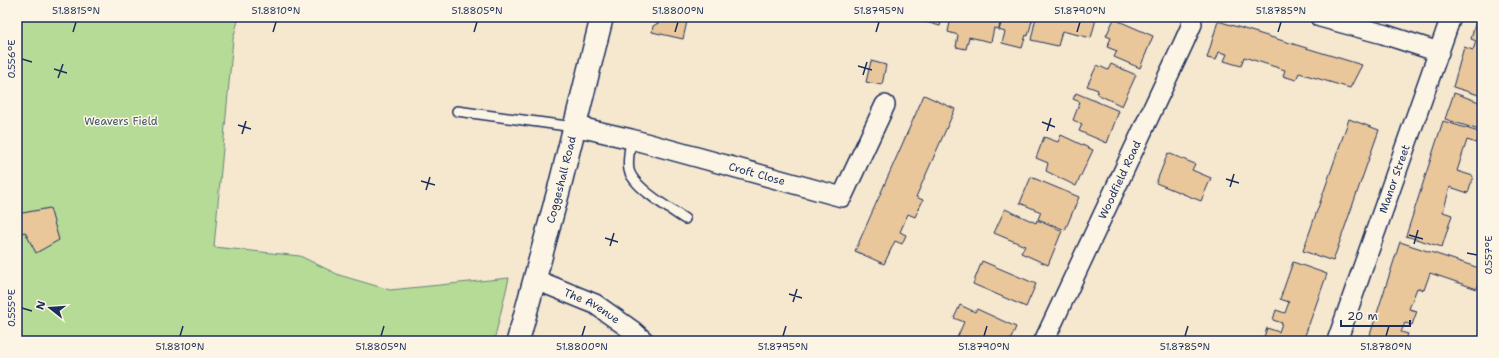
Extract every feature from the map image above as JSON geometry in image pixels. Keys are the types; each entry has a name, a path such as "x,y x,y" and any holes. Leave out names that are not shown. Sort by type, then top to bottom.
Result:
{"main road":[{"name":"Coggeshall Road","path":"518,341 559,189 602,17"}],"street":[{"name":"Woodfield Road","path":"1044,341 1184,42 1192,24 1191,17"},
{"path":"1320,17 1383,34 1438,52"},
{"name":"Manor Street","path":"1337,341 1451,17"},
{"name":"Croft Close","path":"574,127 631,139 842,197 886,105"},
{"name":"The Avenue","path":"534,279 595,304 633,331 644,341"}],"lane":[{"path":"457,111 574,127"},
{"path":"631,139 629,169 632,178 640,187 685,219"}],"green space":[{"name":"Weavers Field","path":"17,17 239,17 233,39 214,247 300,256 339,275 390,290 509,278 494,341 17,341"}],"building":[{"path":"657,17 688,17 683,39 652,32 653,26 660,22"},
{"path":"920,17 943,17 940,26 919,20"},
{"path":"951,17 1001,17 999,29 994,28 991,42 969,37 966,49 956,47 958,35 948,32"},
{"path":"1003,17 1033,17 1028,36 1026,35 1022,48 1002,43 1005,32 999,30"},
{"path":"1036,17 1086,17 1096,19 1091,38 1062,31 1058,46 1031,40"},
{"path":"1477,17 1482,17 1482,96 1453,87 1464,47 1473,50 1476,41 1471,39"},
{"path":"1114,19 1153,36 1140,68 1114,57 1117,51 1107,47 1111,38 1106,36"},
{"path":"1218,21 1362,65 1350,88 1299,73 1296,80 1283,76 1285,70 1244,57 1241,66 1224,61 1227,54 1219,52 1216,60 1207,58"},
{"path":"871,61 886,65 882,85 866,82"},
{"path":"1111,64 1136,75 1122,106 1097,94 1098,90 1087,86 1097,65 1108,70"},
{"path":"1076,93 1119,111 1107,143 1079,131 1082,124 1073,120 1080,102 1073,99"},
{"path":"1454,93 1482,103 1482,131 1445,119"},
{"path":"924,95 955,109 916,197 923,200 915,217 908,214 900,232 906,235 902,244 895,241 884,264 855,251"},
{"path":"1349,119 1379,130 1333,261 1303,251"},
{"path":"1443,121 1482,133 1482,145 1467,140 1457,171 1473,176 1468,193 1450,187 1443,212 1452,215 1442,247 1406,236"},
{"path":"1061,135 1093,150 1076,186 1046,171 1048,163 1036,158 1044,137 1058,142"},
{"path":"1168,153 1195,164 1192,170 1211,178 1201,201 1156,183"},
{"path":"1031,177 1079,197 1065,230 1038,219 1041,212 1020,203"},
{"path":"50,208 59,240 36,253 25,232 17,234 17,214"},
{"path":"1005,209 1036,223 1037,220 1062,231 1048,265 1021,253 1025,246 994,233"},
{"path":"1400,242 1482,269 1482,275 1477,289 1430,273 1424,290 1417,288 1409,309 1417,311 1412,325 1405,323 1401,332 1408,334 1405,341 1368,341"},
{"path":"982,261 1036,284 1026,307 973,284"},
{"path":"1293,262 1327,274 1303,341 1273,341 1264,337 1267,328 1279,332 1282,323 1273,320 1276,310 1285,313 1289,302 1280,299"},
{"path":"960,305 975,312 977,309 1016,327 1010,341 965,341 957,338 964,322 954,318"}]}
